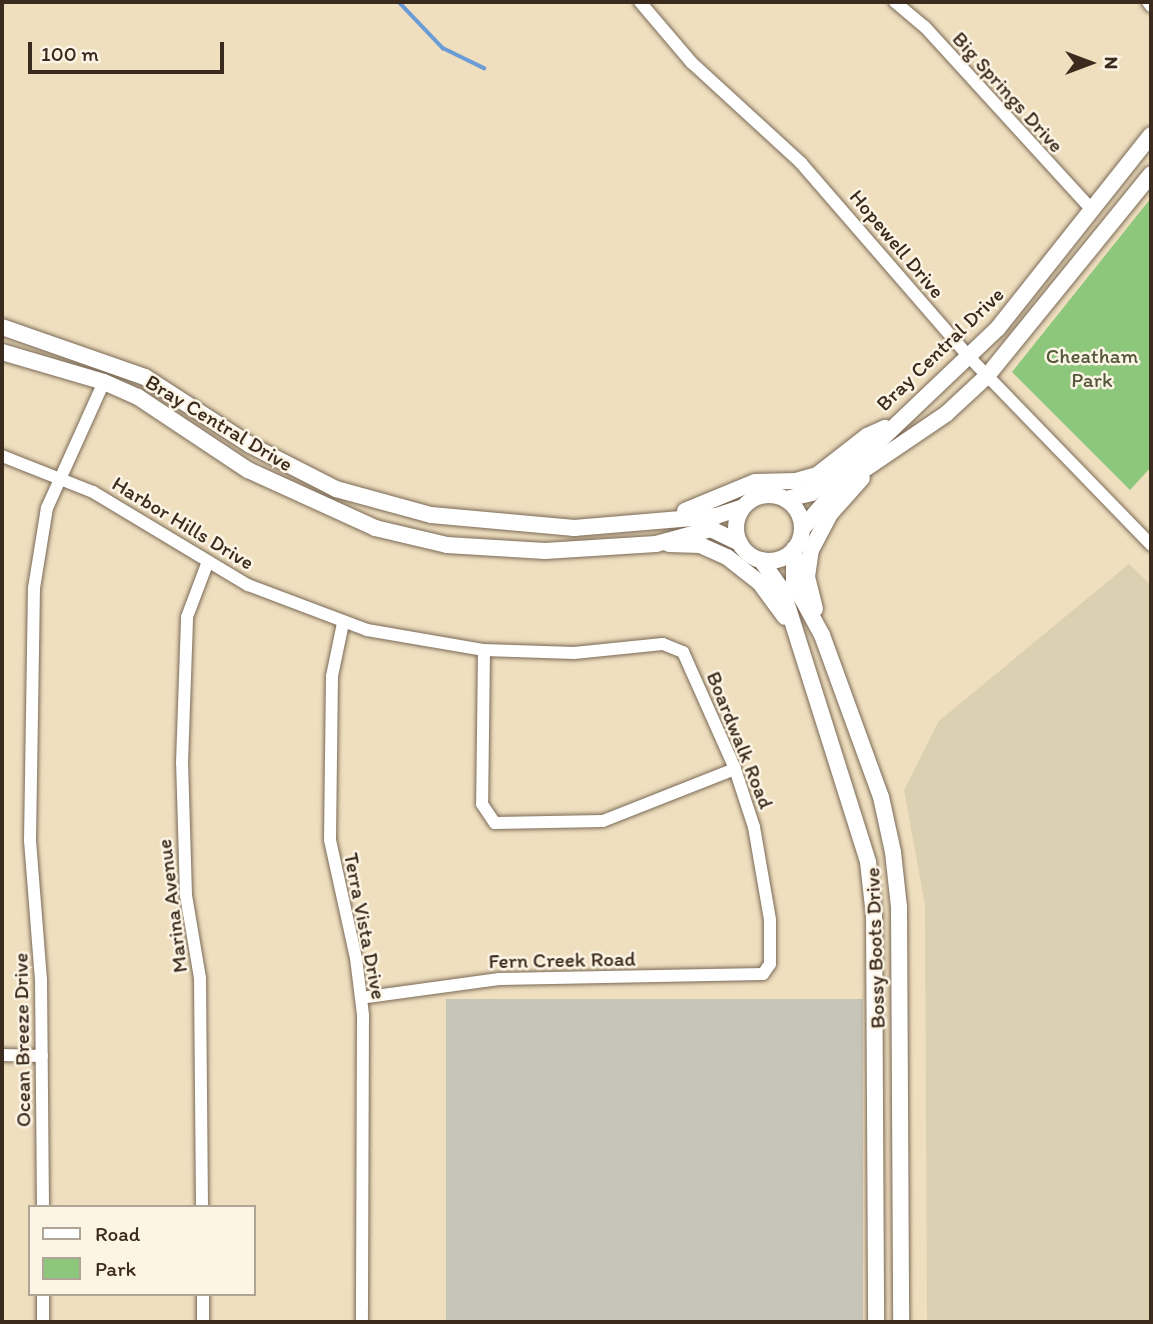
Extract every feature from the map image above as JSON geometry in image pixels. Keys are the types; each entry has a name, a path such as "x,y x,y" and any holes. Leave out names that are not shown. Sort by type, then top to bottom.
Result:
{"street":[{"name":"Hopewell Drive","path":"640,2 692,63 838,203 968,356 1151,545"},
{"name":"Big Springs Drive","path":"895,2 925,27 1091,209"},
{"path":"1148,2 1151,6"},
{"name":"Bray Central Drive","path":"786,499 817,489 872,448 891,425 998,328 1151,135"},
{"path":"802,529 799,514 786,499 761,496 743,507 737,522 740,543 761,559 779,559 794,549 802,529 837,488 946,414 987,376 1151,174"},
{"name":"Bray Central Drive","path":"2,327 145,377 250,445 336,489 431,515 513,525 574,528 716,516 743,507"},
{"name":"Bray Central Drive","path":"2,352 104,382 138,397 248,470 375,528 447,545 545,551 656,544 711,529 740,543"},
{"name":"Ocean Breeze Drive","path":"43,1205 39,941 30,841 34,587 40,530 60,478 104,382"},
{"path":"663,519 725,498 755,482 817,475 867,436 891,425"},
{"path":"822,635 807,577 814,542 830,514 856,484 899,448"},
{"name":"Harbor Hills Drive","path":"2,456 60,478 113,503 207,564 279,599 343,623 429,643 484,650 574,653 663,644 678,647"},
{"path":"656,544 699,545 738,564 778,603 798,643"},
{"name":"Bossy Boots Drive","path":"794,549 794,584 822,635 881,797 896,879 901,1322"},
{"name":"Bossy Boots Drive","path":"761,559 783,592 860,829 874,916 876,1322"},
{"name":"Marina Avenue","path":"202,1205 200,978 185,884 182,763 185,627 207,564"},
{"name":"Terra Vista Drive","path":"343,623 332,676 330,840 361,998 362,1322"},
{"name":"Boardwalk Road","path":"678,647 735,769 754,827 768,902 770,964 763,974"},
{"path":"484,650 482,804 489,819 502,825 603,821 735,769"},
{"name":"Fern Creek Road","path":"361,998 484,980 763,974"},
{"path":"2,1055 42,1056"},
{"path":"43,1296 43,1322"},
{"path":"203,1296 203,1322"}],"shaded area":[{"path":"1129,564 1151,585 1151,1322 927,1322 925,905 904,790 939,721"},
{"path":"446,999 863,999 863,1322 446,1322"}],"green space":[{"name":"Cheatham Park","path":"1151,198 1151,467 1130,490 1012,372"}],"waterway":[{"path":"399,2 443,48 484,68"}]}
